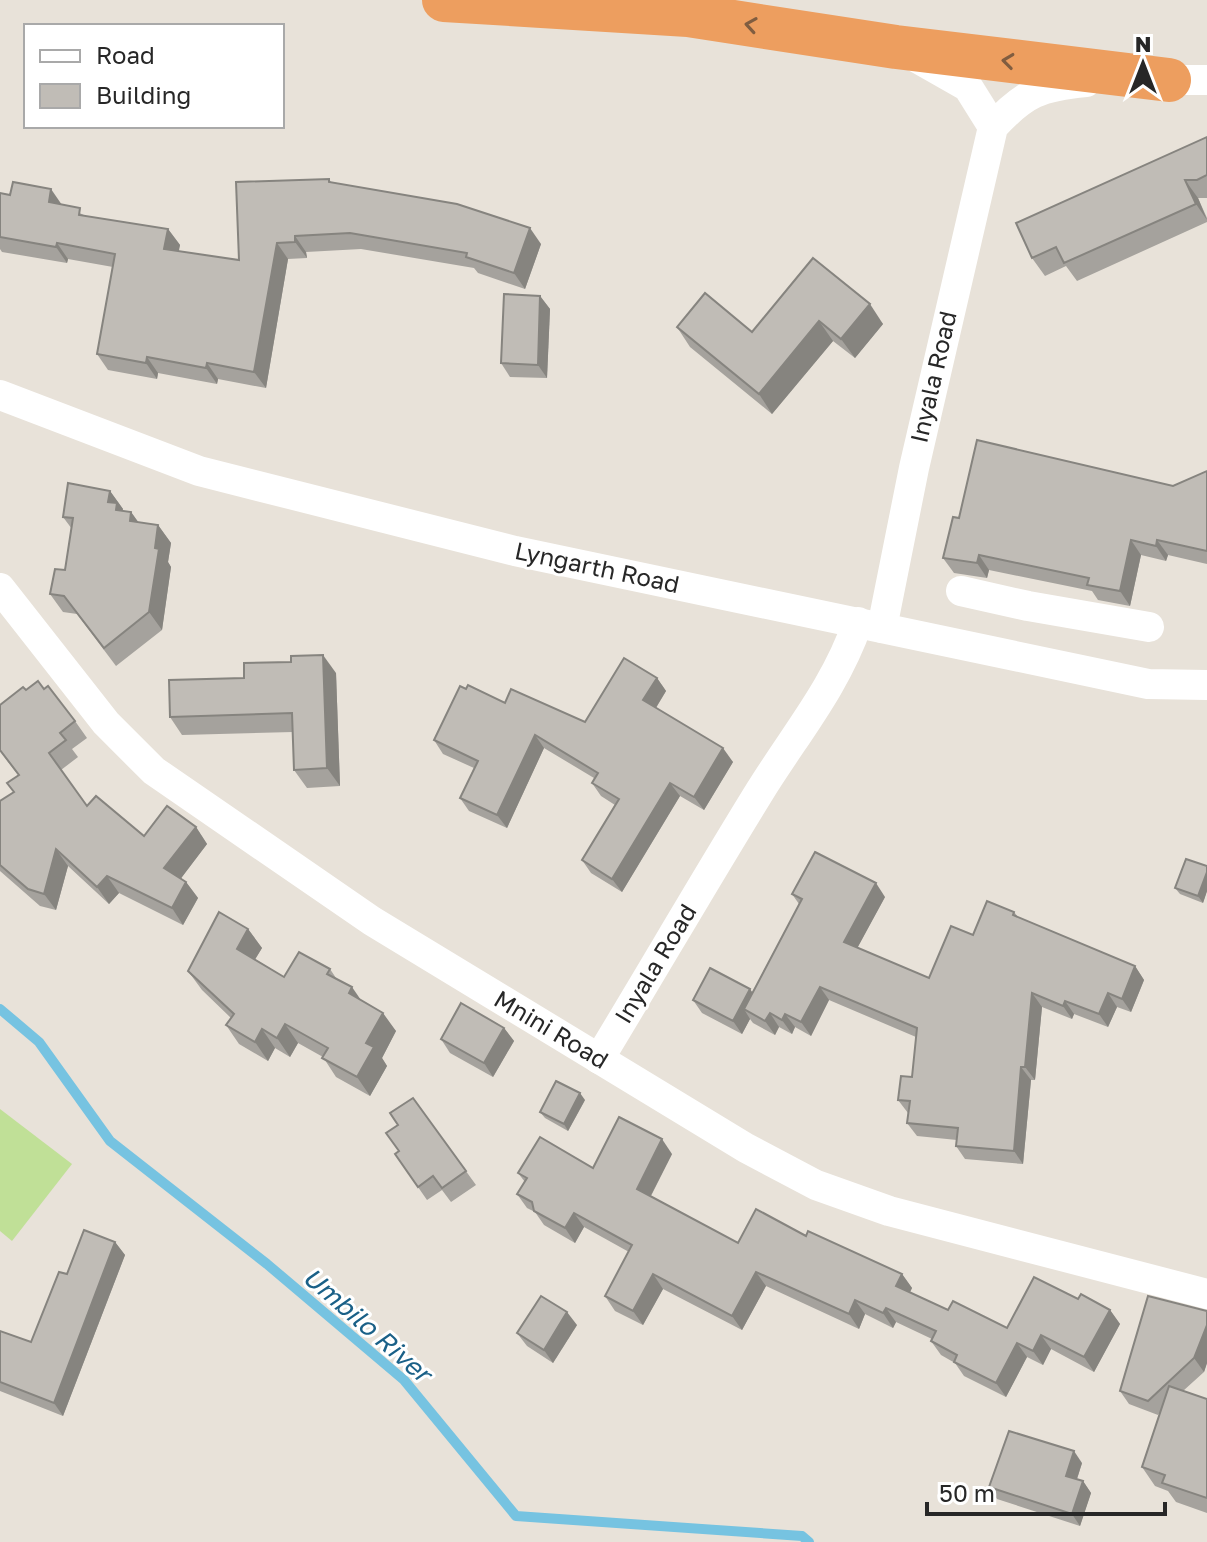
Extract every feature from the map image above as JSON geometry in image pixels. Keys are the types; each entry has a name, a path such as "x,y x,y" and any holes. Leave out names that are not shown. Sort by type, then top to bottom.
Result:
{"highway":[{"path":"444,0 688,15 896,47 1188,80"}],"street":[{"path":"896,47 968,87 993,127 1023,97 1056,84 1188,80"},
{"name":"Inyala Road","path":"599,1059 761,789 870,625 914,468 993,127"},
{"name":"Lyngarth Road","path":"0,395 199,471 515,551 1148,684 1207,685"},
{"name":"Mnini Road","path":"0,588 106,723 154,771 372,921 746,1148 816,1185 889,1211 1207,1294"},
{"path":"961,591 1149,627"},
{"path":"1016,657 1028,606"}],"green space":[{"path":"0,1109 72,1164 12,1241 0,1231"}],"building":[{"path":"1207,137 1207,175 1197,180 1185,180 1196,204 1064,263 1056,247 1032,258 1016,223"},
{"path":"329,179 329,182 457,204 530,228 514,273 466,257 467,253 350,233 295,236 295,242 277,243 254,372 207,363 206,368 147,357 146,363 97,354 115,254 57,243 56,247 0,237 0,193 10,195 13,182 51,189 49,202 80,208 79,215 168,229 164,249 239,260 236,182"},
{"path":"813,258 870,304 841,339 819,321 759,394 677,327 705,293 752,332"},
{"path":"504,294 540,296 538,365 501,363"},
{"path":"977,440 1173,486 1207,471 1207,551 1157,540 1156,546 1131,540 1120,591 1087,585 1089,578 979,555 977,563 943,558 953,517 959,518"},
{"path":"68,483 110,491 108,502 117,503 116,510 131,512 130,521 158,525 155,548 159,549 149,612 104,648 64,596 50,594 55,569 65,570 73,518 63,517"},
{"path":"323,655 327,768 294,770 292,713 170,717 169,680 244,678 244,663 291,662 291,656"},
{"path":"624,658 657,678 643,700 723,748 694,797 670,783 612,879 582,860 619,799 592,783 598,773 535,735 497,815 460,798 478,761 434,740 460,686 466,689 468,685 505,703 511,689 585,722"},
{"path":"38,681 44,689 48,686 75,721 60,733 66,740 49,753 87,806 96,796 144,836 167,806 196,827 164,868 186,882 172,908 107,876 97,887 56,849 44,894 28,889 0,865 0,801 14,792 7,783 19,775 0,750 0,705 23,687 26,690"},
{"path":"815,852 876,883 844,942 929,978 951,926 973,935 987,901 1135,966 1122,999 1108,993 1099,1014 1065,1001 1063,1006 1032,993 1025,1067 1021,1067 1014,1151 956,1146 958,1128 907,1123 910,1101 898,1100 901,1076 912,1077 917,1028 820,987 801,1022 785,1014 782,1020 770,1013 765,1021 744,1009 802,899 792,894"},
{"path":"1186,859 1207,866 1198,896 1175,888"},
{"path":"219,912 248,929 237,949 284,977 299,952 330,969 327,974 352,987 349,993 383,1013 366,1043 374,1047 357,1077 322,1058 328,1048 285,1024 277,1038 262,1029 255,1042 226,1025 234,1014 188,971"},
{"path":"710,968 750,989 733,1021 693,1000"},
{"path":"461,1003 504,1028 484,1063 441,1039"},
{"path":"556,1081 580,1093 564,1124 540,1112"},
{"path":"413,1098 466,1171 442,1188 433,1176 418,1187 395,1154 399,1151 386,1133 398,1125 390,1113"},
{"path":"619,1117 662,1139 637,1189 738,1243 756,1209 806,1236 808,1231 902,1274 896,1286 948,1310 953,1301 1007,1328 1034,1277 1078,1299 1081,1294 1110,1310 1084,1357 1041,1335 1033,1351 1017,1343 996,1383 954,1362 957,1355 931,1341 936,1331 886,1308 883,1313 855,1300 849,1314 756,1272 732,1316 653,1274 633,1311 605,1296 632,1245 574,1213 565,1228 534,1211 532,1202 517,1194 527,1178 518,1173 540,1137 593,1168"},
{"path":"84,1230 115,1242 54,1403 0,1382 0,1331 31,1342 59,1272 67,1274"},
{"path":"541,1296 567,1312 544,1350 517,1333"},
{"path":"1148,1296 1207,1311 1207,1325 1194,1358 1148,1401 1120,1391"},
{"path":"1169,1386 1207,1399 1207,1498 1162,1483 1165,1475 1142,1467"},
{"path":"1009,1431 1074,1451 1066,1476 1083,1481 1072,1514 989,1487"}],"waterway":[{"name":"Umbilo River","path":"0,1009 39,1042 110,1141 267,1264 404,1380 516,1516 802,1536 809,1542"}]}
